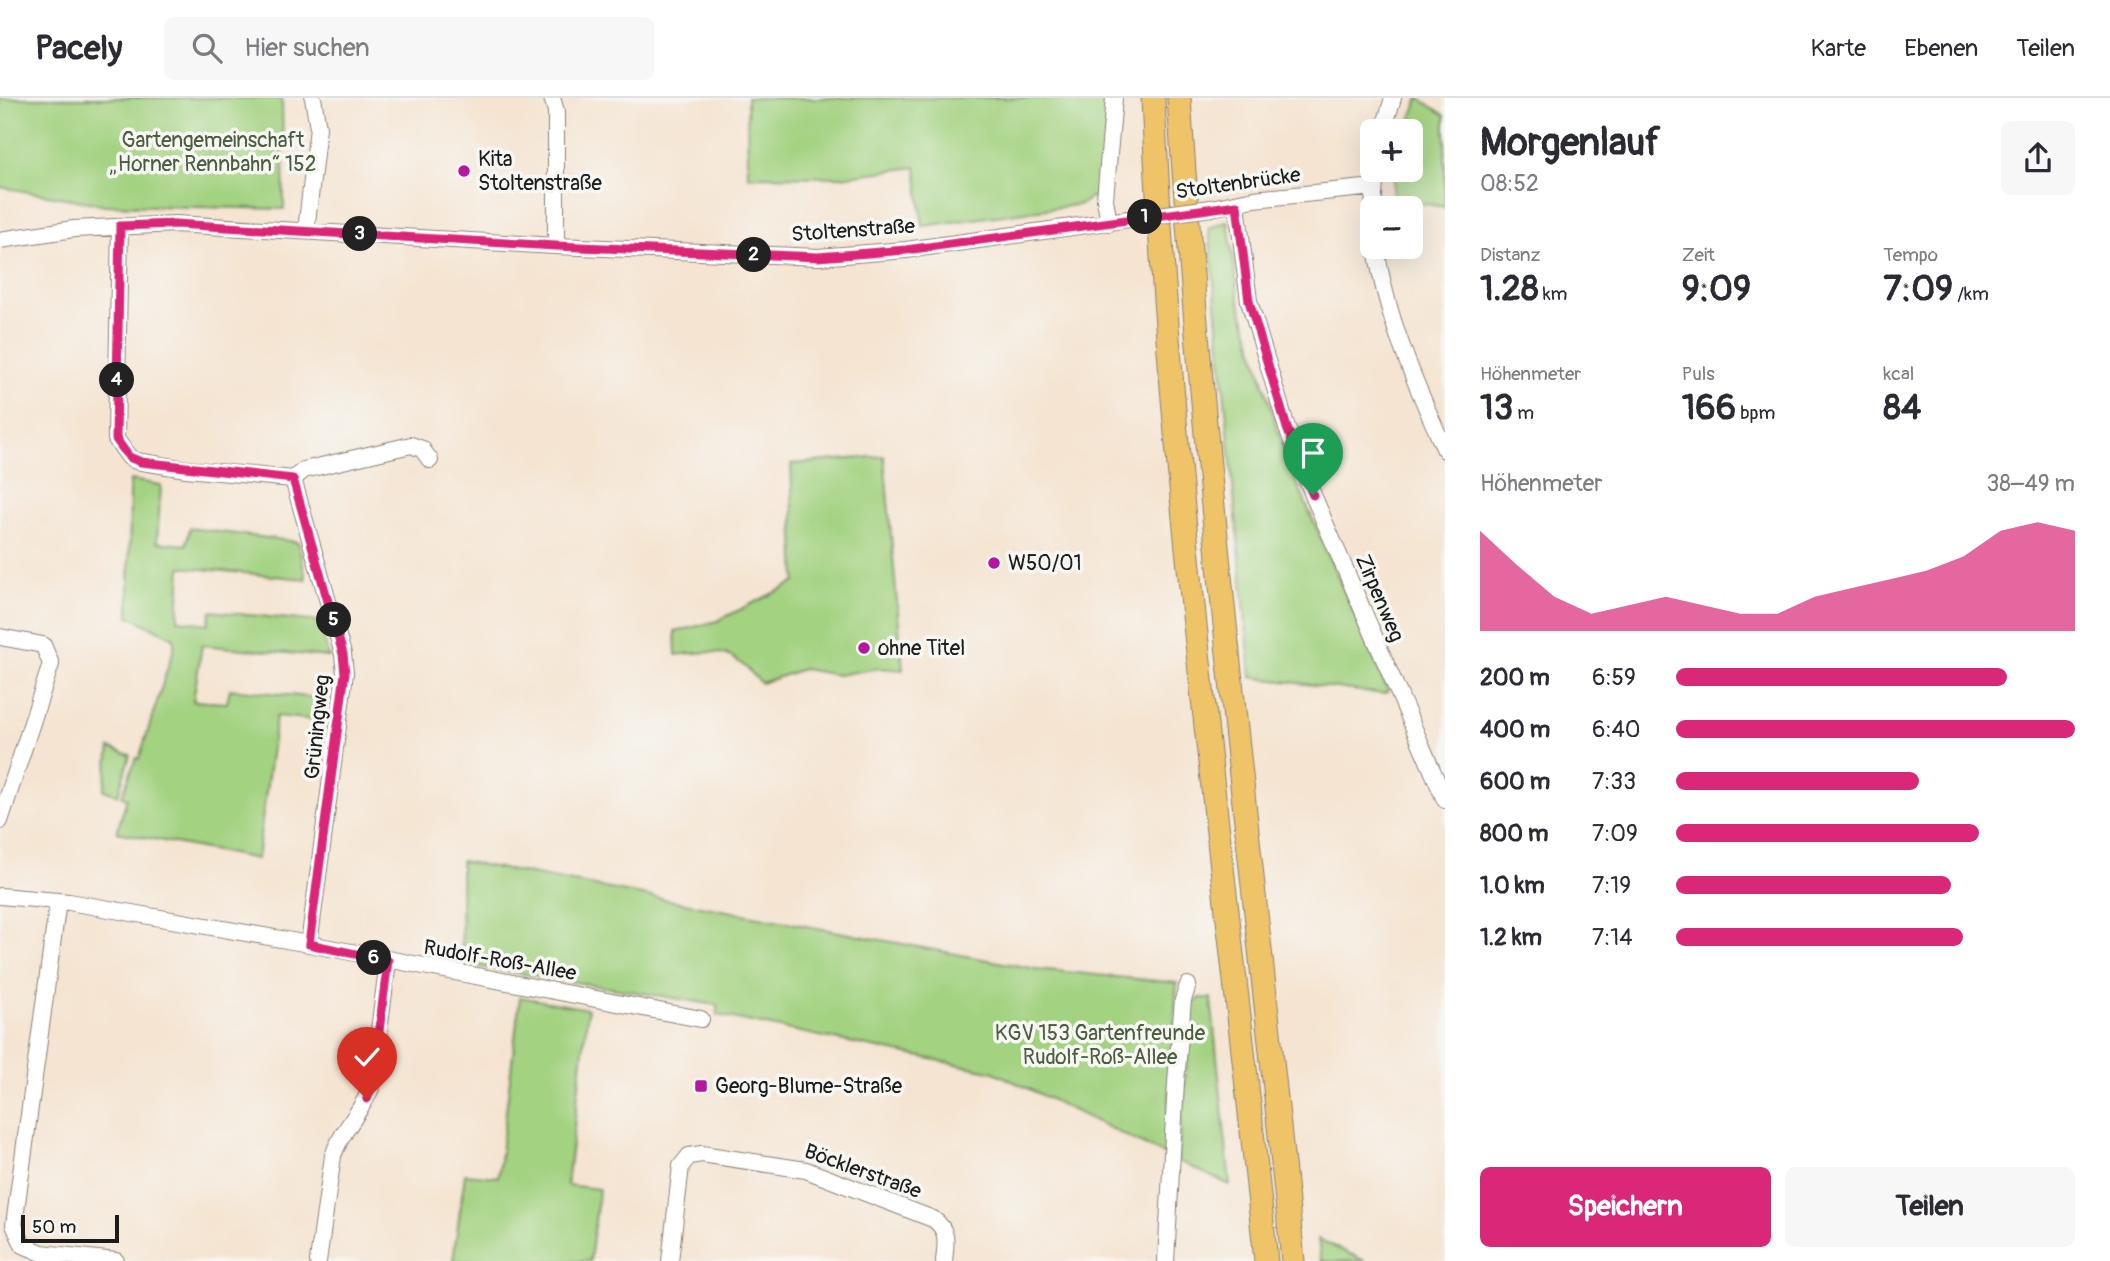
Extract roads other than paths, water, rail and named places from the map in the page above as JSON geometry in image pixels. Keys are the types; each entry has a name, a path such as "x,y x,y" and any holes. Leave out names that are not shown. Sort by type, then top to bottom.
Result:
{"highway":[{"path":"1153,98 1166,318 1190,582 1266,1261"},
{"path":"1179,98 1195,331 1217,564 1293,1261"}],"street":[{"path":"306,231 318,128 313,98"},
{"path":"552,98 556,111 556,246"},
{"path":"1109,223 1105,198 1114,98"},
{"path":"1387,119 1393,98"},
{"path":"1374,196 1375,182"},
{"name":"Stoltenbrücke","path":"1109,223 1237,205 1254,199 1374,187"},
{"name":"Zirpenweg","path":"1237,205 1249,301 1287,428 1313,495 1445,800"},
{"name":"Stoltenstraße","path":"0,240 120,226 175,224 556,246 818,257 906,250 1109,223"},
{"path":"120,226 116,439 129,457 141,462 293,479 304,470 411,445 422,449 430,460"},
{"path":"1378,259 1386,299 1418,387 1445,450"},
{"name":"Grüningweg","path":"293,479 343,654 345,673 309,944"},
{"path":"0,637 43,645 51,664 7,775 0,821"},
{"name":"Rudolf-Roß-Allee","path":"0,896 58,901 309,944 701,1019"},
{"path":"58,901 14,1225 23,1245 42,1253 116,1261"},
{"path":"318,1261 333,1156 338,1143 367,1099 372,1085 388,961"},
{"path":"1166,1261 1177,1068 1183,1000 1188,985"},
{"name":"Böcklerstraße","path":"670,1261 681,1166 689,1156 702,1154 806,1170 933,1219 942,1225 946,1234 944,1261"}],"place":[{"name":"Kita Stoltenstraße","path":"464,171"},
{"name":"W50/01","path":"994,563"},
{"name":"ohne Titel","path":"864,648"},
{"name":"Georg-Blume-Straße","path":"701,1086"}],"park label":[{"name":"Gartengemeinschaft „Horner Rennbahn“ 152","path":"213,152"},
{"name":"KGV 153 Gartenfreunde Rudolf-Roß-Allee","path":"1100,1045"}]}
